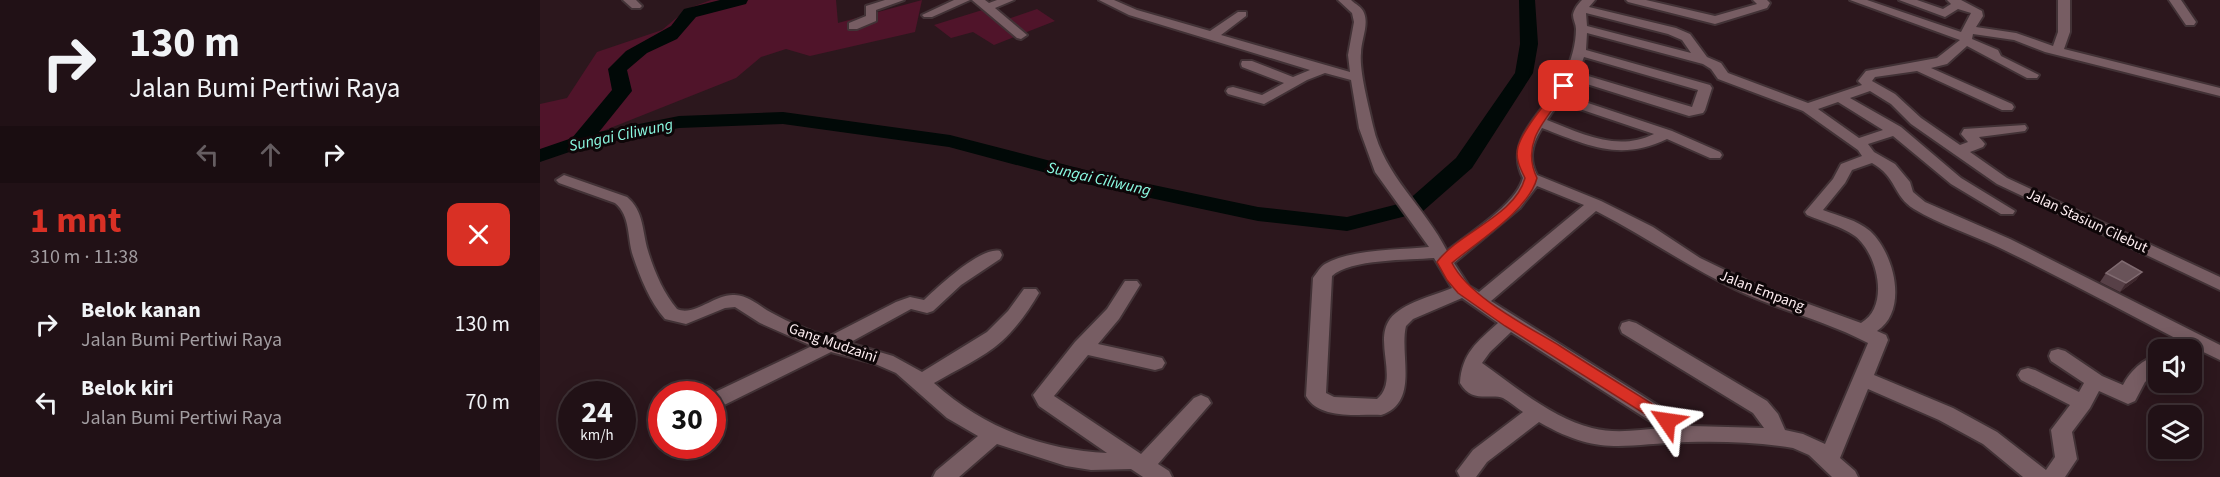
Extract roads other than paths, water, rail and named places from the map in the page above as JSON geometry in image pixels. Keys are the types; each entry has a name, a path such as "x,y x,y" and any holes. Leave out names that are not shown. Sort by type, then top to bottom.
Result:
{"street":[{"path":"853,26 872,18 870,8 898,0"},
{"path":"983,4 1008,0"},
{"path":"1105,0 1121,8 1322,70 1357,77"},
{"path":"1344,0 1358,12 1360,22 1354,55 1366,128 1375,153 1383,172 1438,251 1452,277 1471,295 1510,322 1686,434"},
{"path":"1632,0 1715,20 1763,6 1764,3 1759,0"},
{"path":"1856,0 1967,36 1994,52 1996,58 2032,75"},
{"path":"1808,108 1871,86 1866,81 1872,74 1942,61 1967,36 1977,13 1954,2 1955,6 1945,13 1905,0"},
{"path":"2057,51 2064,32 2064,0"},
{"path":"2175,0 2190,22"},
{"path":"928,15 959,1"},
{"path":"983,4 1021,35"},
{"path":"1595,204 1518,270 1471,295 1407,314 1397,323 1394,353 1396,390 1387,404 1381,407 1334,405 1327,404 1316,396 1322,278 1327,270 1336,265 1438,251 1514,205 1528,189 1531,178 1524,165 1524,148 1571,75 1582,28 1579,16 1585,4 1686,37 1702,59"},
{"path":"1211,36 1242,14"},
{"path":"1582,28 1702,59 1716,66 1723,76 1808,108 1858,143 1873,158 1890,167 1902,182 1906,194 1919,204 2013,247 2174,339"},
{"path":"1967,36 2016,37 2057,51 2220,92"},
{"path":"1571,75 1689,112 1698,110 1705,88 1578,52"},
{"path":"1247,64 1294,82"},
{"path":"2105,78 2112,65"},
{"path":"1919,67 2007,107"},
{"path":"1233,91 1259,101 1264,100 1294,82 1322,70"},
{"name":"Jalan Stasiun Cilebut","path":"1871,86 1882,91 1916,121 2002,181 2220,284"},
{"path":"1557,97 1666,134 1715,155"},
{"path":"1839,97 1896,130 1956,181 2007,211"},
{"path":"1539,122 1615,148 1635,147 1666,134"},
{"path":"1960,150 1978,144 1968,134 1970,132 1982,133 2020,128"},
{"path":"1858,143 1896,130"},
{"path":"1829,460 1879,340 1863,330 1879,321 1886,296 1886,277 1880,260 1867,238 1852,228 1812,212 1840,180 1846,167 1873,158"},
{"name":"Jalan Empang","path":"1531,178 1595,204 1647,231 1694,262 1750,289 1863,330"},
{"name":"Gang Mudzaini","path":"564,180 621,200 628,206 636,226 639,250 664,307 672,315 689,317 733,301 750,306 761,315 787,328 830,345 896,364 953,412 993,435 1078,459 1117,464 1139,463"},
{"path":"726,396 907,304 914,303 927,307 955,281 994,255"},
{"path":"1131,285 1113,314 1082,347 1047,390 1044,398 1161,477"},
{"path":"919,383 994,337 1030,293"},
{"path":"1510,322 1483,347 1471,365 1562,425 1596,438 1615,439 1686,434 1778,436 1796,440 1816,449 1847,477"},
{"path":"1629,328 1706,372 1760,407 1771,420 1778,436"},
{"path":"1082,347 1155,363"},
{"path":"2202,349 2220,353"},
{"path":"2058,356 2096,381 2128,396 2137,377 2148,369"},
{"path":"2028,375 2082,403"},
{"path":"1863,379 1946,414 1981,433 2039,477"},
{"path":"2053,477 2066,459 2061,430 2096,381"},
{"path":"1139,463 1201,403"},
{"path":"1468,471 1480,456 1539,411"},
{"path":"944,477 993,435"}],"waterway":[{"path":"579,142 622,91 617,69 628,58 671,35 684,23 690,13 740,0"},
{"name":"Sungai Ciliwung","path":"579,142 679,122 783,118 950,141 1099,180 1258,214 1347,224 1414,207 1464,163 1524,73 1529,44 1527,0"},
{"name":"Sungai Ciliwung","path":"540,156 579,142"}]}
